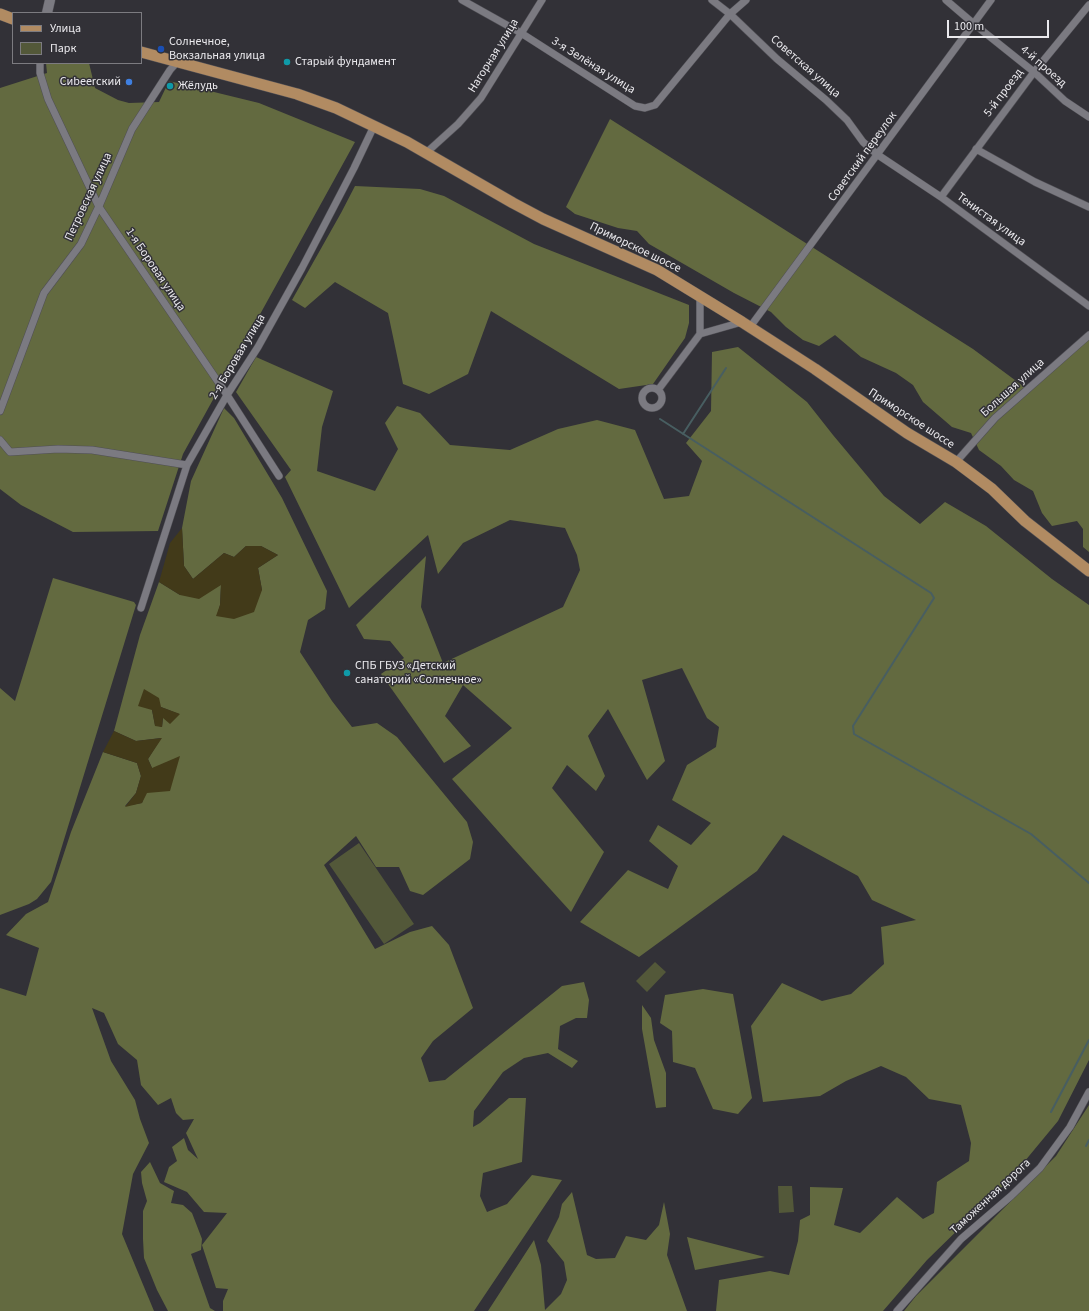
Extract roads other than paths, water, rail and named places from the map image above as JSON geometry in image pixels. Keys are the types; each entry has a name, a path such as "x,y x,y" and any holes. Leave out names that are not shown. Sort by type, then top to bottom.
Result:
{"main road":[{"path":"0,14 12,19"},
{"name":"Приморское шоссе","path":"142,52 297,94 336,108 407,142 543,219 657,270 746,324 815,369 907,433 956,462 992,489 1025,521 1089,571"}],"street":[{"path":"47,12 50,0"},
{"name":"3-я Зелёная улица","path":"462,0 521,34 635,106 645,108 655,105 673,81 730,14 746,0"},
{"name":"Нагорная улица","path":"426,153 458,124 481,98 542,0"},
{"name":"Советская улица","path":"712,0 730,14 777,59 826,100 847,120 863,142 878,155"},
{"name":"4-й проезд","path":"946,0 1034,72 1065,101 1089,117"},
{"name":"Советский переулок","path":"746,324 878,155 991,0"},
{"name":"5-й проезд","path":"941,197 1034,72 1089,5"},
{"name":"Петровская улица","path":"0,411 44,293 81,244 132,129 170,70 178,61"},
{"name":"1-я Боровая улица","path":"40,64 40,73 48,100 99,206 227,395 279,476"},
{"name":"2-я Боровая улица","path":"142,608 187,465 299,274 374,126"},
{"path":"976,149 1035,182 1089,207"},
{"name":"Тенистая улица","path":"878,155 941,197 1089,306"},
{"path":"658,390 700,334 700,296"},
{"path":"700,334 746,324"},
{"name":"Большая улица","path":"956,462 995,418 1089,335"},
{"path":"0,440 10,452 58,449 92,450 187,465"},
{"name":"Таможенная дорога","path":"897,1311 961,1239 1011,1196 1040,1168 1070,1127 1089,1092"}],"waterway":[{"path":"683,434 726,368"},
{"path":"660,419 931,593 934,598 853,726 854,734 1031,834 1089,883"},
{"path":"1051,1112 1089,1040"},
{"path":"1086,1146 1089,1140"}],"place":[{"name":"Солнечное, Вокзальная улица","path":"161,49"},
{"name":"Старый фундамент","path":"287,62"},
{"name":"Сиbeerский","path":"129,82"},
{"name":"Жёлудь","path":"170,86"},
{"name":"СПБ ГБУЗ «Детский санаторий «Солнечное»","path":"347,673"}]}
